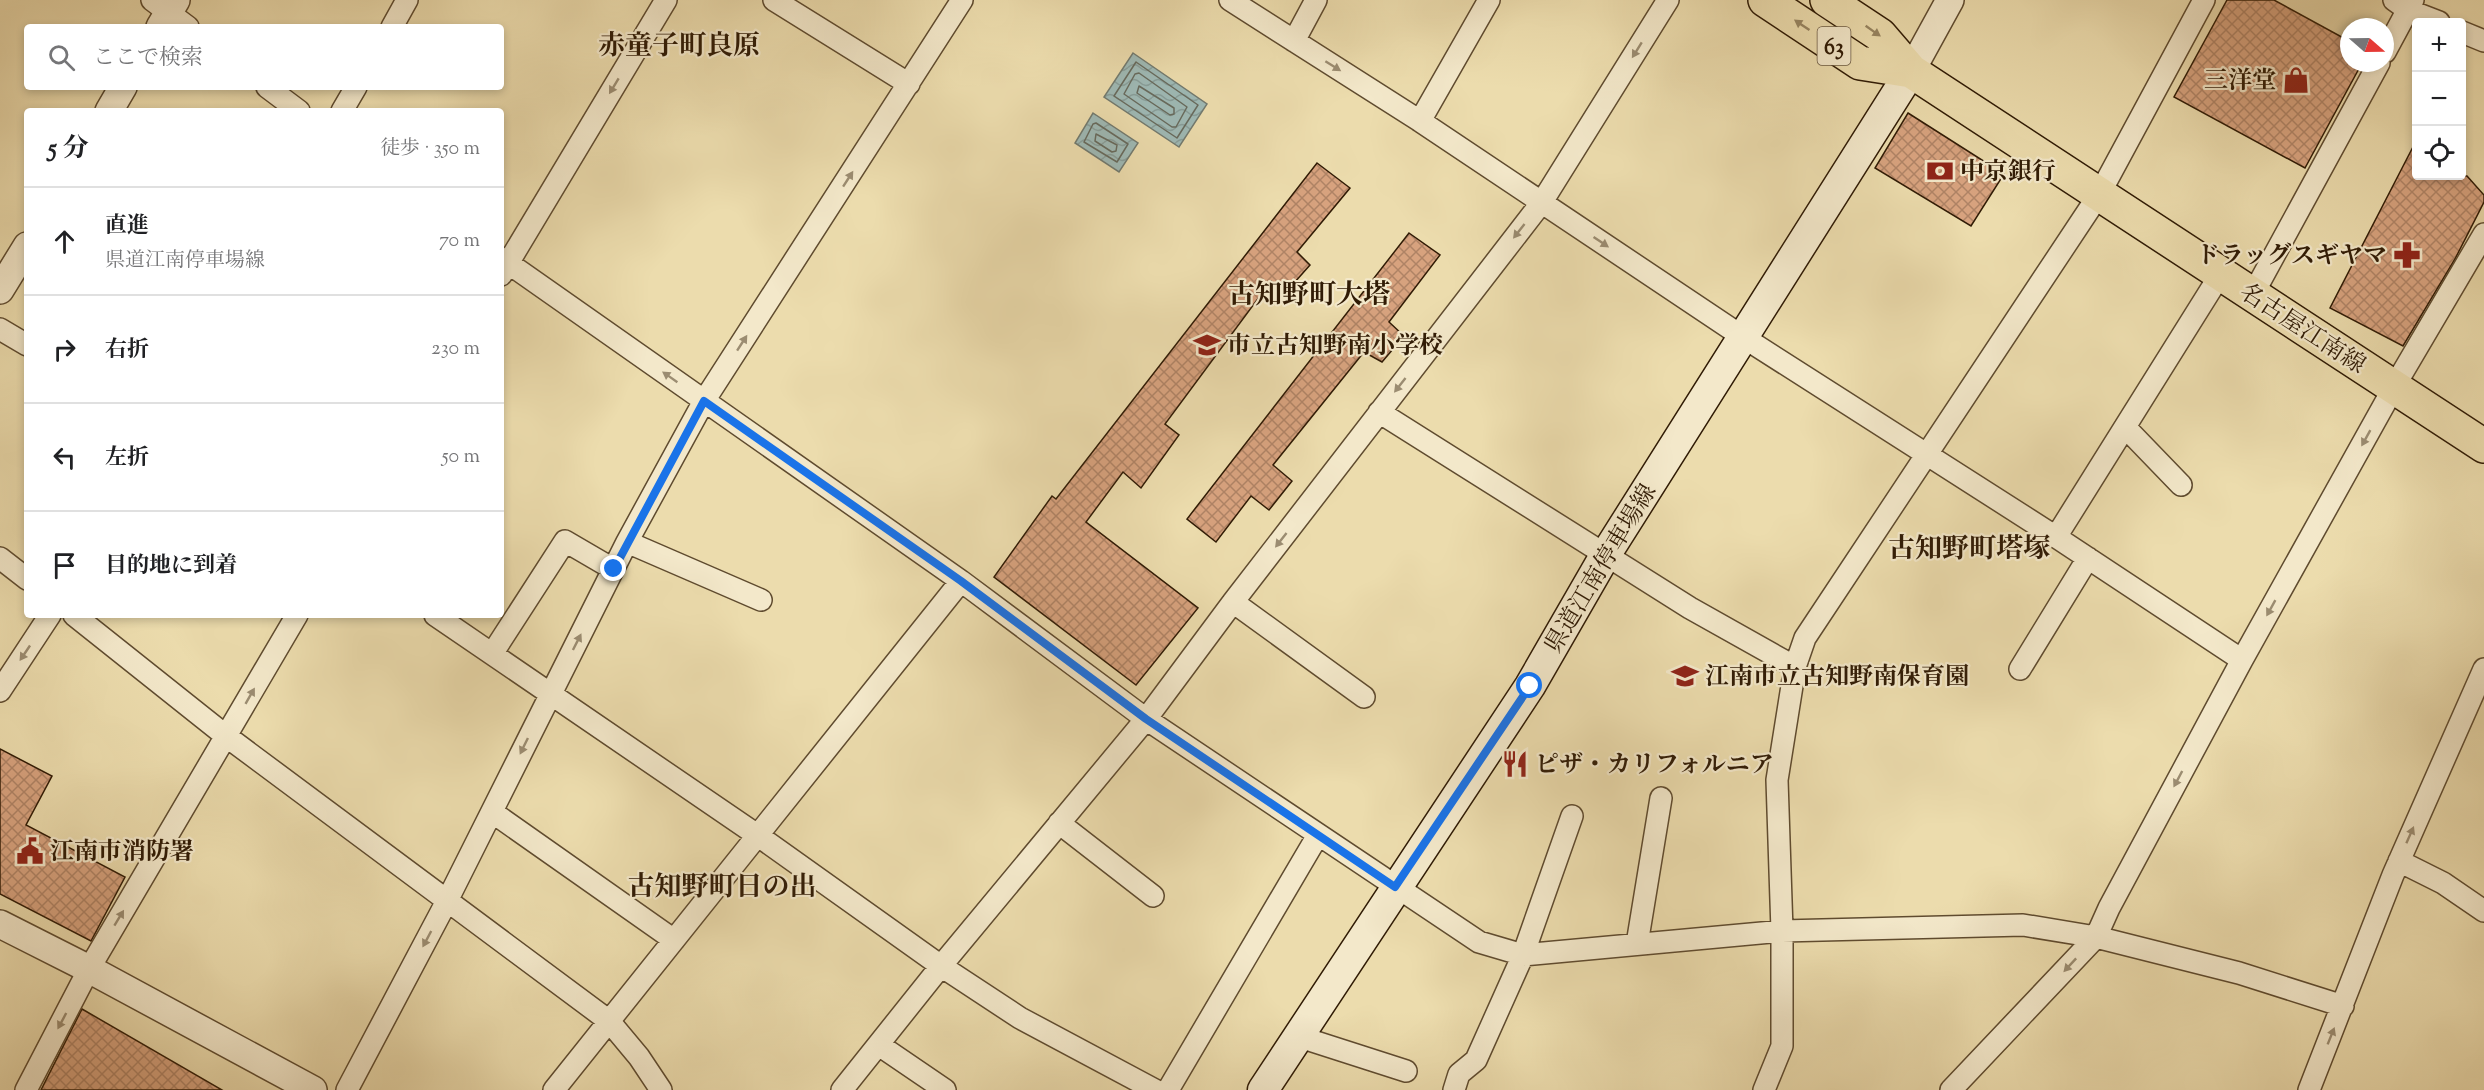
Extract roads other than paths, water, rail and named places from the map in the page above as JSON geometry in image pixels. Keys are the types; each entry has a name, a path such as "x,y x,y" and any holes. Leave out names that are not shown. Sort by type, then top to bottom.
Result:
{"main road":[{"name":"名古屋江南線","path":"1765,0 1860,63 1911,71"},
{"name":"名古屋江南線","path":"1827,0 1880,35 1911,71 2484,446"},
{"name":"県道江南停車場線","path":"1263,1090 1395,887 1530,686 1606,554 1911,71"}],"street":[{"path":"394,24 408,0"},
{"path":"666,0 504,265 704,401 961,581 1146,719 1479,942 1524,955 1782,931 2023,925 2096,937 2239,973 2343,1006"},
{"path":"774,0 909,84"},
{"path":"347,1090 448,899 627,542 704,401 962,0"},
{"path":"1230,0 1420,121 1743,337 2056,537 2242,660"},
{"path":"1294,41 1316,0"},
{"path":"1420,121 1489,0"},
{"path":"842,1090 941,966 1146,719 1233,602 1542,202 1668,0"},
{"path":"1911,71 1950,0"},
{"path":"1764,1090 1782,1046 1782,931 1777,780 1795,667 1804,638 2100,194 2204,0"},
{"path":"2394,30 2405,3 2432,18"},
{"path":"2466,34 2484,41"},
{"path":"2252,296 2374,72"},
{"path":"111,108 121,90"},
{"path":"271,90 295,108"},
{"path":"344,108 354,90"},
{"path":"1951,1090 2096,937 2109,908 2242,660 2394,387 2484,234"},
{"path":"0,290 24,251"},
{"path":"2056,537 2220,275"},
{"path":"0,329 24,343"},
{"path":"1380,412 1690,608 1795,667"},
{"path":"2125,427 2181,485"},
{"path":"492,654 565,542 614,569"},
{"path":"627,542 761,600"},
{"path":"0,558 24,577"},
{"path":"2020,669 2088,558"},
{"path":"554,1090 961,581"},
{"path":"1233,602 1364,697"},
{"path":"0,691 48,618"},
{"path":"78,618 226,736 609,1021 639,1057 661,1090"},
{"path":"26,1090 89,969 295,618"},
{"path":"439,618 757,835 941,966 1020,1018 1155,1090"},
{"path":"2309,1090 2399,861 2484,669"},
{"path":"1637,944 1661,798"},
{"path":"492,812 674,940"},
{"path":"1454,1090 1459,1074 1476,1060 1524,955 1572,816"},
{"path":"1059,823 1152,896"},
{"path":"1168,1090 1318,835"},
{"path":"2399,861 2443,883 2484,911"},
{"path":"0,924 89,969 313,1090"},
{"path":"1298,1036 1406,1071"},
{"path":"879,1045 945,1090"}],"water":[{"path":"1133,53 1207,104 1179,147 1104,97"},
{"path":"1093,113 1138,143 1119,172 1075,143"}],"place":[{"name":"三洋堂","path":"2296,80"},
{"name":"中京銀行","path":"1940,171"},
{"name":"ドラッグスギヤマ","path":"2407,255"},
{"name":"市立古知野南小学校","path":"1207,345"},
{"name":"江南市立古知野南保育園","path":"1685,676"},
{"name":"ピザ・カリフォルニア","path":"1515,764"},
{"name":"江南市消防署","path":"30,851"}],"district":[{"name":"赤童子町良原","path":"679,45"},
{"name":"古知野町大塔","path":"1309,294"},
{"name":"古知野町塔塚","path":"1969,548"},
{"name":"古知野町日の出","path":"722,886"}]}
